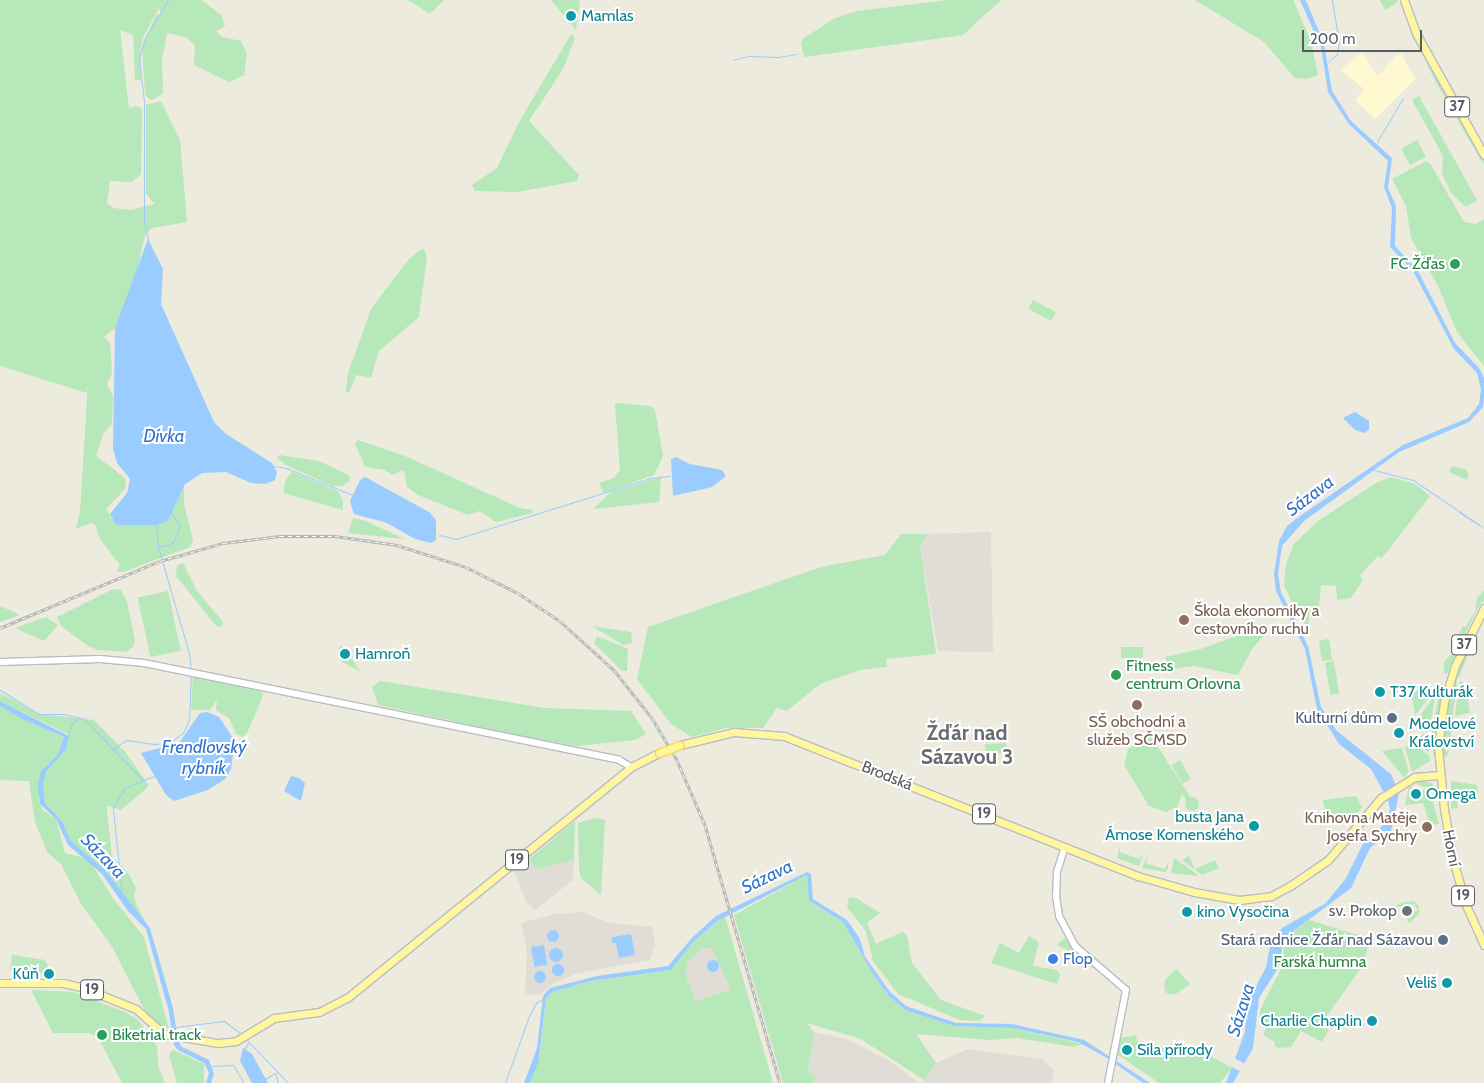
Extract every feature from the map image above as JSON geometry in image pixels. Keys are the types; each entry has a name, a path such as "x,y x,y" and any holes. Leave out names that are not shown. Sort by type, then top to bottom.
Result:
{"main road":[{"name":"37","path":"1404,0 1417,35 1484,155"},
{"name":"37","path":"1440,775 1440,726 1449,684 1468,635 1484,608"},
{"name":"Brodská","path":"631,767 680,745 734,732 784,736 1138,876 1227,899 1271,896 1328,860 1381,798 1415,777 1440,775"},
{"name":"19","path":"0,984 63,982 126,1003 159,1031 175,1037 218,1043 244,1037 274,1018 320,1012 347,998 631,767"},
{"name":"Horní","path":"1440,775 1459,885 1484,945"}],"street":[{"path":"0,662 100,659 144,662 619,760 631,767"},
{"path":"1065,846 1057,872 1056,896 1059,916 1075,946 1126,990 1108,1083"}],"shaded area":[{"path":"1362,52 1378,76 1397,55 1402,54 1415,79 1375,119 1355,101 1364,89 1340,70"},
{"path":"991,532 993,652 938,651 920,546 927,534"},
{"path":"529,859 535,869 574,860 573,880 535,910 526,902 514,870"},
{"path":"583,912 609,923 652,927 655,944 650,960 578,973 554,983 540,994 525,995 527,951 521,923 554,914"},
{"path":"701,948 712,948 731,990 695,1001 686,975 687,964"},
{"path":"814,1032 849,1040 888,1060 919,1083 813,1083 816,1077 808,1071"},
{"path":"968,1049 1042,1059 1054,1070 1052,1083 922,1083 936,1063"}],"green space":[{"path":"0,0 202,0 222,16 225,26 216,31 222,37 241,41 247,54 244,75 229,82 194,65 195,45 186,37 167,33 162,60 163,94 151,100 145,95 142,46 156,15 161,14 159,8 143,38 140,52 141,80 135,80 133,35 120,30 129,108 137,106 142,109 141,174 132,182 110,181 107,203 113,208 131,210 155,204 146,194 146,105 161,101 180,140 187,222 152,228 145,235 135,280 115,328 104,337 110,343 112,373 107,384 113,396 112,424 103,434 96,456 125,478 126,488 106,509 116,525 156,525 168,521 184,486 184,504 193,540 190,547 123,572 117,572 120,565 100,539 95,525 91,523 76,529 80,512 88,383 87,393 0,366"},
{"path":"408,0 444,0 430,14"},
{"path":"551,0 580,0 576,30 572,25"},
{"path":"948,0 1001,0 963,35 804,57 801,44 804,38 835,18 857,11"},
{"path":"1195,0 1293,0 1311,41 1318,75 1307,79 1295,78 1264,42"},
{"path":"1380,0 1397,0 1398,2 1385,10"},
{"path":"1403,10 1459,116 1456,117 1433,77"},
{"path":"571,34 575,38 563,69 529,121 579,175 577,181 517,192 475,191 472,185 497,168 518,124"},
{"path":"1419,96 1477,200 1466,207 1451,193 1442,173 1443,156 1412,100"},
{"path":"1460,118 1484,161 1483,164 1457,119"},
{"path":"1417,140 1426,157 1410,165 1401,148"},
{"name":"FC Žďas","path":"1426,161 1431,165 1464,222 1476,224 1484,219 1484,366 1457,332 1438,286 1411,238 1406,206 1392,179"},
{"path":"423,248 427,256 419,317 379,351 371,378 356,375 349,393 346,392 348,373 371,309 409,259"},
{"path":"1033,300 1056,312 1051,321 1028,309"},
{"path":"615,404 650,406 655,410 663,456 654,475 604,493 599,483 614,478 620,470"},
{"path":"358,440 405,456 520,508 533,510 533,513 496,522 479,511 468,515 418,495 407,487 404,470 392,475 385,470 365,467 355,444"},
{"path":"279,455 319,461 350,476 349,481 342,486 332,486 286,465 277,458"},
{"path":"1452,466 1465,469 1469,474 1467,480 1449,472"},
{"path":"292,472 338,491 343,501 343,510 283,493 286,479"},
{"path":"661,477 659,502 593,509 611,492"},
{"path":"1391,477 1415,484 1430,496 1386,553 1381,558 1378,556 1360,575 1363,580 1351,598 1337,600 1336,586 1321,585 1319,606 1310,607 1308,629 1295,609 1284,585 1286,564 1294,544 1318,521 1376,483"},
{"path":"353,518 366,521 404,539 348,533"},
{"path":"901,534 927,534 920,547 936,654 886,659 887,667 860,670 820,684 787,711 777,708 763,728 726,728 692,737 671,724 637,679 648,627 821,567 885,555"},
{"path":"183,563 197,591 223,622 222,626 217,627 176,576 177,565"},
{"path":"113,589 121,590 127,602 135,640 133,647 126,652 97,650 87,645 61,626 57,617"},
{"path":"1484,590 1484,600 1476,611 1447,674 1444,673 1444,662 1452,653 1451,649 1455,649 1462,627 1466,626 1475,611 1477,598"},
{"path":"168,591 181,651 150,657 138,597"},
{"path":"0,606 5,608 20,615 0,622"},
{"path":"1484,616 1459,677 1455,677 1471,638"},
{"path":"46,617 58,625 44,641 15,628"},
{"path":"1250,625 1258,625 1263,636 1252,649 1238,675 1194,666 1170,669 1165,657 1201,649 1236,636"},
{"path":"592,626 631,632 632,643 623,645"},
{"path":"597,636 628,649 627,671 622,671 594,643"},
{"path":"1329,639 1332,660 1322,661 1319,640"},
{"path":"340,646 343,647 361,672 342,662 338,652"},
{"path":"1121,647 1143,647 1143,658 1121,658"},
{"path":"1334,661 1339,694 1330,695 1325,662"},
{"path":"193,676 261,690 263,696 247,733 243,737 236,734 229,718 216,710 217,700 210,710 191,710"},
{"path":"1454,679 1457,681 1448,755 1443,759 1446,715"},
{"path":"380,681 545,708 631,711 646,734 635,740 576,746 528,737 378,705 372,687"},
{"path":"1460,681 1465,683 1470,713 1455,716"},
{"path":"1441,682 1444,687 1434,759 1432,732"},
{"path":"1417,690 1429,698 1415,715 1412,697"},
{"path":"0,693 39,714 94,720 126,753 149,786 121,810 107,806 112,857 129,874 136,888 134,896 137,906 145,921 121,895 105,870 71,841 62,821 45,803 43,785 46,772 66,749 68,734 0,701"},
{"path":"1436,694 1430,725 1426,727 1421,714"},
{"path":"0,706 64,737 58,754 41,771 39,801 43,810 56,819 65,853 85,858 93,866 114,900 144,937 169,1029 156,1023 144,1009 111,945 80,902 61,864 47,852 35,822 29,781 0,780"},
{"path":"1421,733 1429,738 1429,753 1420,745"},
{"path":"1150,735 1191,798 1187,801 1182,794 1177,807 1166,812 1149,806 1124,765 1128,749 1137,743 1150,743 1146,737"},
{"path":"1006,743 1006,753 986,754 985,744"},
{"path":"1417,746 1429,756 1430,761 1412,772 1405,747"},
{"path":"1402,748 1409,772 1404,777 1382,751"},
{"path":"1180,760 1191,779 1182,784 1171,765"},
{"path":"1451,781 1477,785 1478,792 1456,796 1458,808 1451,809"},
{"path":"1414,782 1430,782 1436,788 1423,787"},
{"path":"1409,787 1423,790 1432,798 1439,824 1430,825 1423,803 1405,805"},
{"path":"1356,796 1362,807 1350,824 1326,818 1323,800"},
{"path":"1192,797 1197,799 1199,804 1197,809 1192,811 1187,809 1185,804 1187,799"},
{"path":"594,818 605,820 601,895 581,878 579,869 578,823"},
{"path":"575,821 574,860 535,869 529,859"},
{"path":"1120,845 1120,852 1139,859 1143,854 1139,866 1117,858"},
{"path":"1147,856 1146,863 1165,869 1168,863 1168,869 1165,872 1142,868"},
{"path":"1189,856 1195,869 1215,860 1219,868 1202,875 1182,860"},
{"path":"1174,858 1193,871 1198,876 1171,873"},
{"path":"807,875 811,903 843,922 873,974 889,996 905,1010 954,1026 1012,1028 1083,1044 1074,1047 1017,1038 990,1040 916,1034 936,1063 924,1080 861,1039 807,1023 814,1032 808,1071 816,1077 813,1083 783,1083 734,915"},
{"path":"849,897 856,898 880,913 867,923 876,944 902,932 907,935 912,963 941,1000 985,1016 979,1021 960,1020 898,994 873,961 866,931 847,907"},
{"path":"1414,901 1419,907 1419,914 1409,923 1406,916 1418,910 1414,904 1396,907 1396,912 1395,907 1400,903"},
{"path":"725,916 773,1083 530,1083 540,1056 546,998 552,992 591,981 671,970 694,941","holes":["701,948 712,948 731,990 695,1001 686,975 687,964"]},
{"name":"Farská humna","path":"1309,920 1370,939 1363,965 1322,1023 1329,1030 1322,1042 1301,1031 1291,1047 1279,1048 1274,1046 1275,1042 1263,1035 1266,1028 1260,1020 1260,1010 1283,965 1284,939"},
{"path":"1029,936 1039,942 1033,966 1057,970 1060,975 1057,984 991,963 1000,943 1019,953"},
{"path":"1065,938 1073,950 1072,952 1057,945"},
{"path":"12,955 45,960 48,966 43,973 10,970"},
{"path":"1176,969 1190,984 1174,995 1166,993 1164,987 1166,979"},
{"path":"31,990 74,992 127,1013 138,1020 157,1046 158,1066 165,1083 122,1083 98,1037 88,1033 53,1033"},
{"path":"1136,1035 1138,1048 1189,1048 1189,1044 1232,1068 1220,1083 1159,1083 1117,1054 1120,1038"},
{"path":"173,1050 204,1064 204,1083 177,1083 169,1055"}],"water":[{"path":"1300,0 1305,0 1308,5 1324,44 1332,91 1351,121 1392,158 1388,188 1396,206 1395,246 1418,271 1455,343 1479,368 1484,378 1484,395 1483,407 1469,422 1399,452 1304,521 1282,546 1278,575 1281,592 1308,646 1321,707 1337,731 1391,774 1399,793 1391,831 1370,848 1351,888 1283,939 1280,965 1259,998 1253,1048 1233,1083 1226,1083 1245,1032 1246,1006 1266,967 1271,941 1282,928 1326,903 1346,878 1363,844 1386,822 1390,810 1388,800 1371,769 1339,744 1317,709 1305,649 1276,591 1274,574 1279,541 1287,526 1403,445 1468,418 1479,404 1481,389 1477,373 1454,349 1413,271 1390,247 1392,208 1384,187 1388,161 1348,123 1328,92 1321,47"},
{"name":"Dívka","path":"148,239 163,269 161,304 214,422 226,434 272,463 277,472 275,480 265,484 251,483 226,472 202,473 185,484 168,521 156,525 116,525 110,514 127,493 130,479 117,463 113,449 115,328"},
{"path":"1355,412 1369,421 1369,430 1364,433 1355,430 1343,418"},
{"path":"676,457 690,464 722,470 726,476 712,487 673,496 671,459"},
{"path":"365,477 429,512 436,520 436,540 431,543 415,539 387,523 354,514 350,501 360,480"},
{"path":"0,701 69,736 66,749 46,772 43,785 45,803 62,821 71,841 105,870 150,928 173,1008 178,1041 182,1047 209,1060 214,1074 211,1083 206,1083 209,1073 204,1063 178,1050 174,1045 169,1012 146,929 128,911 102,874 68,845 56,819 40,804 38,785 41,771 58,754 64,737 20,718 0,706"},
{"name":"Frendlovský rybník","path":"207,712 219,717 235,741 231,769 225,779 208,790 174,801 166,795 141,753 179,743 200,713"},
{"path":"291,776 299,778 305,783 301,801 284,791"},
{"path":"807,872 811,874 813,899 847,920 860,939 865,957 890,992 906,1006 956,1023 1012,1024 1084,1040 1150,1083 1143,1083 1107,1058 1078,1042 1012,1028 954,1026 905,1010 889,996 873,974 843,922 809,901 807,875 719,920 694,941 671,970 591,981 552,992 546,998 539,1060 530,1083 524,1083 537,1048 543,996 550,988 597,976 668,966 692,938 716,916"},
{"path":"553,930 559,936 553,942 547,936"},
{"path":"631,934 635,955 619,958 616,943 612,943 612,937"},
{"path":"544,945 547,965 534,967 531,947"},
{"path":"556,948 561,950 563,955 561,960 556,962 551,960 549,955 551,950"},
{"path":"711,960 715,960 719,966 715,972 711,972 707,968 707,964"},
{"path":"558,964 564,970 558,976 552,970"},
{"path":"540,971 546,977 540,983 534,977"},
{"path":"243,1048 252,1054 268,1083 252,1083 240,1061"}],"pier":[{"path":"1234,1058 1246,1064 1241,1072 1230,1066"}],"waterway":[{"path":"148,239 144,221 144,102 139,58 144,40 168,0"},
{"path":"1328,62 1337,54 1339,42 1332,0"},
{"path":"733,60 748,56 778,57 798,54"},
{"path":"1377,142 1403,98"},
{"path":"274,466 286,468 352,495"},
{"path":"1374,470 1413,480 1484,528"},
{"path":"439,535 456,539 651,478 670,476"},
{"path":"1459,512 1479,525"},
{"path":"158,547 173,543 180,526 171,513"},
{"path":"156,525 158,547 189,653 191,671"},
{"path":"113,749 126,740 156,744 173,740 183,733 189,720 191,675"},
{"name":"Sázava","path":"0,690 39,714 64,714 84,719 143,780 124,789 113,808 122,896"},
{"path":"68,736 72,723 78,719"},
{"path":"143,780 155,776"},
{"path":"505,1083 529,1016 536,1003 544,998"},
{"path":"175,1027 224,1021 241,1034"},
{"path":"245,1038 288,1083"},
{"path":"244,1050 248,1043"},
{"path":"212,1066 233,1065 244,1083"},
{"path":"265,1079 275,1073 278,1083"}],"railway":[{"path":"0,628 160,561 223,543 280,536 335,536 397,545 466,567 518,593 560,621 614,670 652,718 677,760 705,825 780,1083"}],"place":[{"name":"Mamlas","path":"571,16"},
{"name":"FC Žďas","path":"1455,264"},
{"name":"Škola ekonomiky a cestovního ruchu","path":"1184,620"},
{"name":"Hamroň","path":"345,654"},
{"name":"Fitness centrum Orlovna","path":"1116,675"},
{"name":"T37 Kulturák","path":"1380,692"},
{"name":"SŠ obchodní a služeb SČMSD","path":"1137,705"},
{"name":"Kulturní dům","path":"1392,718"},
{"name":"Modelové Království","path":"1399,733"},
{"name":"Omega","path":"1416,794"},
{"name":"busta Jana Ámose Komenského","path":"1254,826"},
{"name":"Knihovna Matěje Josefa Sychry","path":"1427,827"},
{"name":"sv. Prokop","path":"1407,911"},
{"name":"kino Vysočina","path":"1187,912"},
{"name":"Stará radnice Žďár nad Sázavou","path":"1443,940"},
{"name":"Flop","path":"1053,959"},
{"name":"Kůň","path":"49,974"},
{"name":"Veliš","path":"1447,983"},
{"name":"Charlie Chaplin","path":"1372,1021"},
{"name":"Biketrial track","path":"102,1035"},
{"name":"Síla přírody","path":"1127,1050"}],"district":[{"name":"Žďár nad Sázavou 3","path":"967,745"}]}
